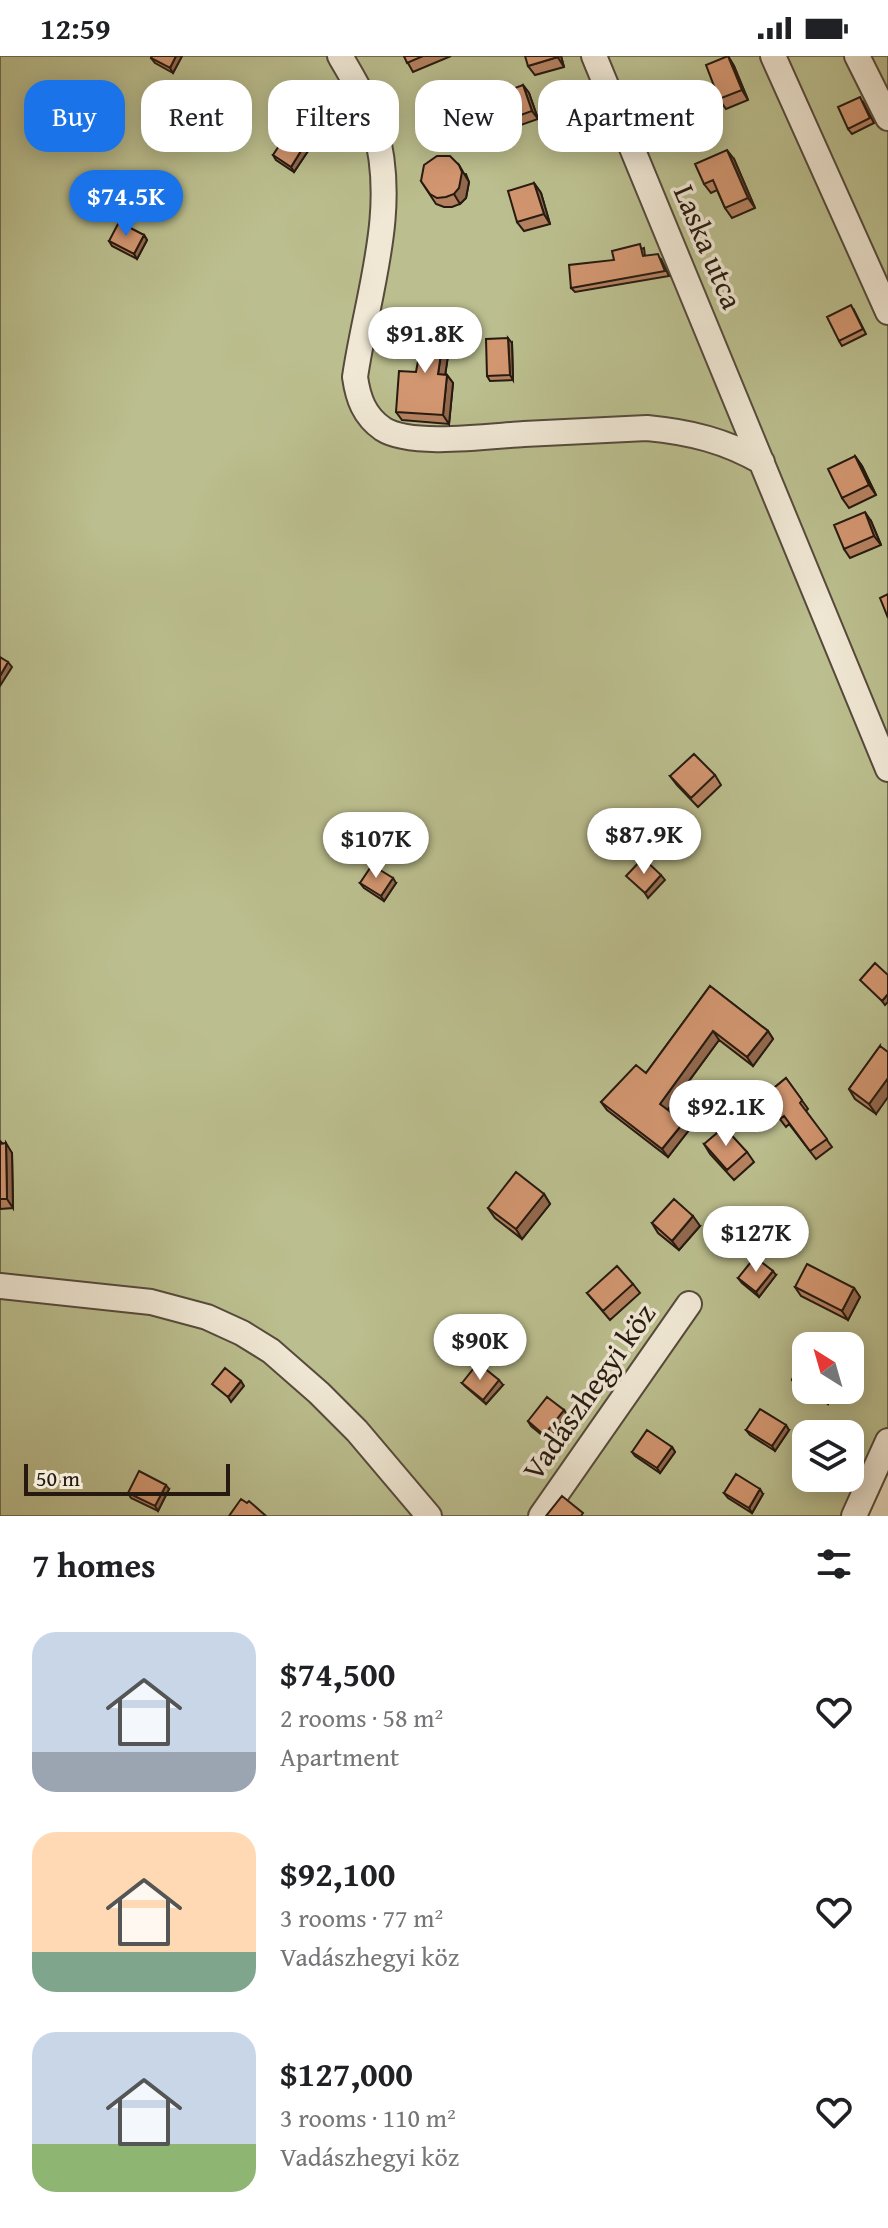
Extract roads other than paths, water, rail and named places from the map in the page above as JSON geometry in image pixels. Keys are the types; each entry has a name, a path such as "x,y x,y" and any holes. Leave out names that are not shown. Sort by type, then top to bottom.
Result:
{"street":[{"path":"340,56 374,125 384,177 385,198 377,259 355,377 358,395 368,416 385,430 399,435 437,438 647,428 681,431 738,448 762,462"},
{"name":"Laska utca","path":"594,56 888,769"},
{"path":"773,56 888,312"},
{"path":"857,56 888,118"},
{"path":"0,1286 151,1302 207,1317 242,1333 271,1351 319,1393 357,1431 429,1516"},
{"name":"Vadászhegyi köz","path":"541,1516 689,1304"},
{"path":"854,1516 888,1441"}]}
